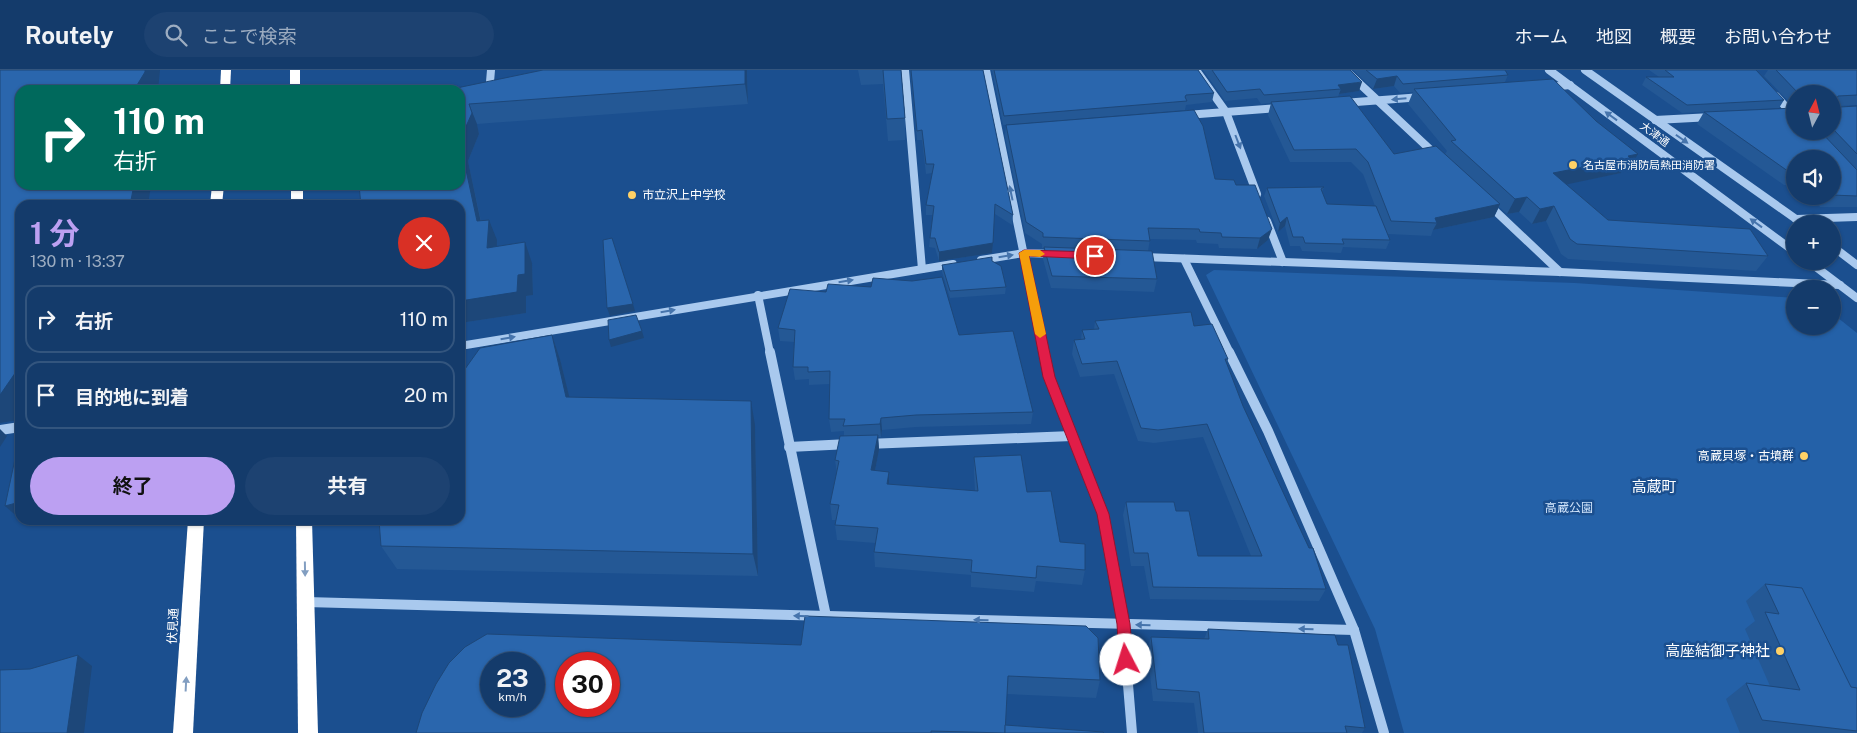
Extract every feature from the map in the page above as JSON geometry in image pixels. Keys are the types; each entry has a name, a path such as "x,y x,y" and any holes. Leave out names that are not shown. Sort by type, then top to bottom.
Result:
{"highway":[{"path":"224,85 226,70"},
{"path":"295,70 295,85"},
{"name":"伏見通","path":"182,733 196,525"},
{"path":"304,525 308,733"}],"street":[{"path":"490,82 491,70"},
{"path":"905,70 922,269"},
{"path":"986,70 1049,377 1103,514 1123,624 1132,733"},
{"path":"1196,70 1226,112 1260,200"},
{"path":"1345,70 1441,160"},
{"name":"大津通","path":"1549,70 1786,245"},
{"name":"大津通","path":"1585,70 1791,215"},
{"path":"481,84 500,81"},
{"path":"1545,87 1570,85"},
{"path":"1772,92 1786,106"},
{"path":"1340,103 1427,96"},
{"path":"1177,116 1292,107"},
{"path":"1654,120 1716,117"},
{"path":"998,131 1008,130"},
{"path":"1483,200 1560,272"},
{"path":"1263,209 1283,262"},
{"path":"1841,218 1857,217"},
{"path":"968,262 1024,253 1061,254"},
{"path":"1841,253 1857,265"},
{"path":"1137,257 1560,272 1786,282"},
{"path":"1184,259 1268,431 1354,630 1384,733"},
{"path":"465,345 959,263"},
{"path":"1820,270 1833,280"},
{"path":"1841,286 1857,298"},
{"path":"758,295 826,616"},
{"path":"0,430 15,428"},
{"path":"789,447 1072,436"},
{"path":"306,602 1354,630"}],"green space":[{"name":"高蔵公園","path":"1214,270 1575,283 1786,297 1786,335 1841,335 1841,320 1857,333 1857,733 1404,733 1375,629 1206,275"}],"building":[{"path":"0,70 145,70 137,85 15,85 15,190 133,190 131,200 15,200 15,373 0,395"},
{"path":"543,70 745,70 745,84 469,104 472,113 465,129 465,86"},
{"path":"883,70 901,70 905,118 887,119"},
{"path":"911,70 983,70 1013,215 995,204 993,243 939,252 935,238 930,238 934,206 926,205 934,164 926,164 922,130 917,131"},
{"path":"994,70 1198,70 1214,93 1186,95 1187,101 1004,116"},
{"path":"1212,70 1350,70 1362,82 1338,85 1341,89 1264,95 1260,89 1227,92"},
{"path":"1366,70 1505,70 1508,75 1403,84 1397,76 1377,79"},
{"path":"1665,70 1756,70 1784,100 1687,105 1646,77 1674,77"},
{"path":"1776,70 1857,70 1857,95 1841,96 1841,85 1790,85"},
{"path":"1553,79 1596,121 1638,154 1628,156 1630,158 1553,173 1608,220 1750,229 1768,256 1577,244 1570,239 1554,206 1540,209 1527,197 1515,199 1451,141 1456,140 1414,89"},
{"path":"1350,96 1394,154 1436,146 1500,204 1435,218 1437,223 1391,221 1368,162 1356,149 1294,150 1271,102"},
{"path":"1857,106 1857,154 1841,137 1841,107"},
{"path":"1786,108 1786,140 1829,140 1838,150 1786,150 1786,170 1704,112"},
{"path":"1194,110 1203,126 1215,179 1234,180 1236,185 1255,185 1272,229 1260,238 1222,237 1221,233 1200,232 1199,229 1148,228 1150,241 1043,237 1043,233 1026,222 1006,125"},
{"path":"1841,153 1857,170 1857,196 1841,195"},
{"path":"465,165 477,221 489,220 487,248 525,242 525,274 518,275 517,292 465,300 465,200 360,200 360,190 465,190"},
{"path":"1324,187 1321,189 1327,204 1376,206 1390,240 1342,239 1344,244 1305,243 1303,237 1293,237 1287,217 1280,223 1267,188"},
{"path":"612,238 633,304 607,308 603,240"},
{"path":"1044,247 1152,251 1157,279 1052,276"},
{"path":"992,257 992,261 1001,266 1006,287 950,291 942,265"},
{"path":"942,277 959,335 1013,331 1033,412 916,415 881,418 880,424 843,426 845,419 829,419 830,371 808,372 808,367 793,367 795,330 778,328 790,289 826,292 828,284 871,287 873,278 912,281"},
{"path":"1191,312 1194,326 1212,324 1228,359 1225,359 1243,406 1309,548 1313,548 1326,589 1153,587 1148,553 1134,553 1126,502 1174,502 1176,511 1189,511 1198,556 1262,556 1207,424 1158,430 1141,428 1117,361 1082,364 1074,340 1085,339 1082,330 1099,329 1095,321"},
{"path":"636,315 642,331 609,340 608,320"},
{"path":"552,335 566,397 751,401 753,554 381,546 379,525 465,525 465,369 480,348"},
{"path":"878,435 871,470 889,472 887,484 978,491 974,457 1021,455 1027,492 1051,491 1060,542 1085,544 1085,570 1037,566 1036,578 971,572 972,560 874,552 878,528 835,525 839,505 830,504 839,461 835,460 840,436"},
{"path":"15,459 15,503 5,506"},
{"path":"1765,584 1802,588 1851,687 1857,688 1857,731 1762,720 1746,683 1800,690 1765,612 1779,614"},
{"path":"805,616 1086,626 1098,638 1100,680 1008,676 1005,733 931,731 931,733 416,733 422,713 449,663 465,647 487,634 801,645"},
{"path":"1208,629 1335,635 1338,645 1348,645 1365,728 1345,726 1347,733 1204,733 1199,692 1157,689 1151,637 1209,639"},
{"path":"78,655 67,733 0,733 0,670 30,669"},
{"path":"1005,725 1103,732 1104,733 1005,733"}],"slow traffic":[{"path":"1040,254 1024,253 1040,334"}],"place":[{"name":"名古屋市消防局熱田消防署","path":"1573,165"},
{"name":"市立沢上中学校","path":"632,195"},
{"name":"高蔵貝塚・古墳群","path":"1804,456"},
{"name":"高座結御子神社","path":"1780,651"}],"district":[{"name":"高蔵町","path":"1654,487"}],"route":[{"path":"1095,256 1024,253 1049,377 1103,514 1123,624 1126,660"}]}
